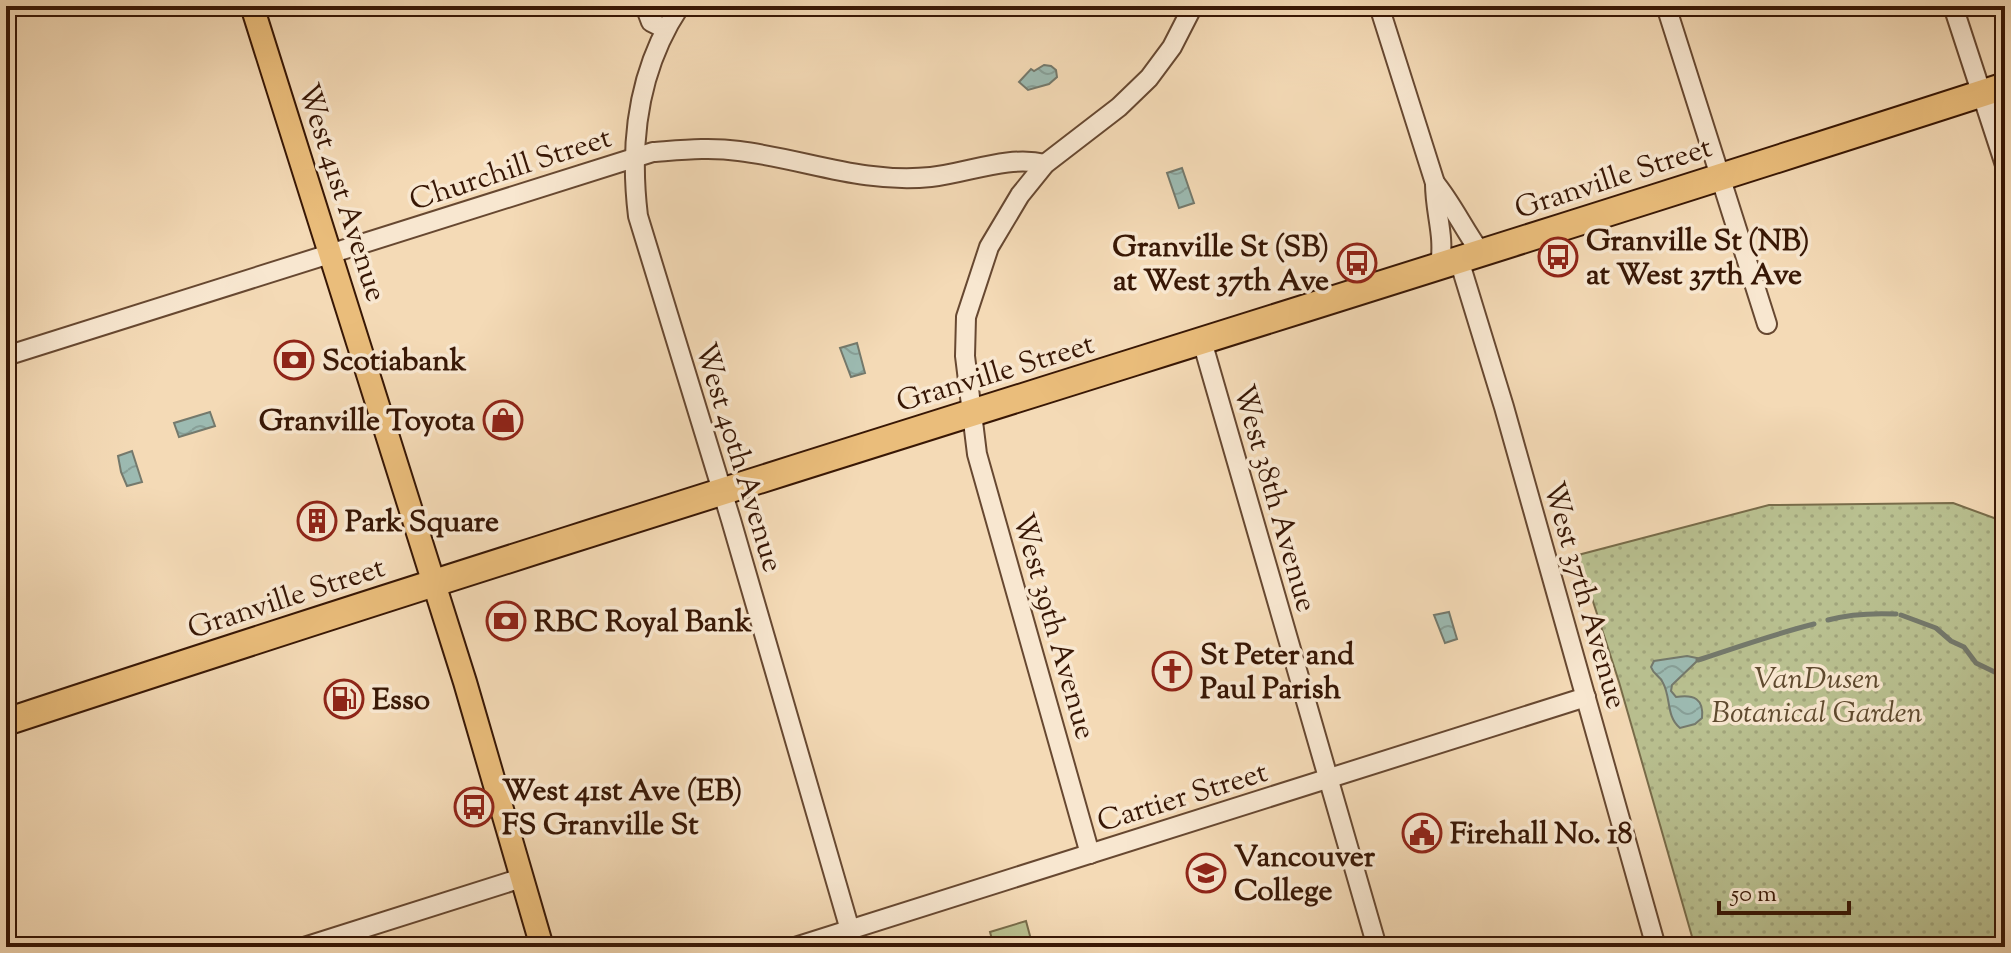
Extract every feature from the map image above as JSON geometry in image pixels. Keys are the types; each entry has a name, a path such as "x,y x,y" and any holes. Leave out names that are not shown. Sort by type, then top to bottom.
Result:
{"highway":[{"name":"Granville Street","path":"6,722 434,581 1460,260 1993,89"}],"main road":[{"name":"West 41st Avenue","path":"252,6 434,581 542,947"}],"street":[{"path":"645,6 651,22 665,29"},
{"name":"West 40th Avenue","path":"680,6 665,29 650,65 639,107 634,158 638,216 850,930"},
{"name":"West 39th Avenue","path":"1090,854 977,454 965,356 966,317 977,279 1001,223 1045,164 1119,107 1149,78 1172,47 1193,6"},
{"name":"West 37th Avenue","path":"1379,6 1435,183 1435,205 1443,239 1460,260"},
{"path":"1666,6 1767,324"},
{"path":"1953,6 1993,89 2005,165"},
{"name":"Churchill Street","path":"6,356 653,152 702,148 737,151 856,176 892,179 932,177 1027,160 1045,164"},
{"name":"West 37th Avenue","path":"1435,183 1450,201 1460,224 1460,260 1656,947"},
{"name":"West 38th Avenue","path":"1202,341 1377,947"},
{"name":"Cartier Street","path":"795,947 1586,697"},
{"path":"304,947 522,878"}],"green space":[{"name":"VanDusen Botanical Garden","path":"1953,503 2005,522 2005,947 1695,947 1619,682 1578,555 1769,505"},
{"path":"1026,921 1033,947 994,947 990,932"}],"water":[{"path":"1044,65 1056,70 1057,77 1049,84 1028,90 1019,82 1031,69 1034,71"},
{"path":"1182,168 1194,203 1179,208 1167,173"},
{"path":"857,343 865,373 851,377 840,348"},
{"path":"210,412 215,426 179,437 174,423"},
{"path":"132,451 142,482 127,486 118,456"},
{"path":"1449,612 1457,639 1445,643 1434,615"},
{"path":"1687,656 1697,658 1697,661 1672,685 1671,691 1676,697 1696,699 1701,706 1702,718 1695,724 1680,728 1671,713 1663,683 1651,667 1654,661"}],"waterway":[{"path":"1828,620 1862,614 1896,614"},
{"path":"1901,615 1936,628 1964,647 1976,663 2005,677"},
{"path":"1698,660 1814,624"}],"place":[{"name":"Granville St (NB) at West 37th Ave","path":"1558,257"},
{"name":"Granville St (SB) at West 37th Ave","path":"1357,263"},
{"name":"Scotiabank","path":"294,360"},
{"name":"Granville Toyota","path":"503,420"},
{"name":"Park Square","path":"317,521"},
{"name":"RBC Royal Bank","path":"506,621"},
{"name":"St Peter and Paul Parish","path":"1172,671"},
{"name":"Esso","path":"344,699"},
{"name":"West 41st Ave (EB) FS Granville St","path":"474,807"},
{"name":"Firehall No. 18","path":"1422,833"},
{"name":"Vancouver College","path":"1206,873"}]}
